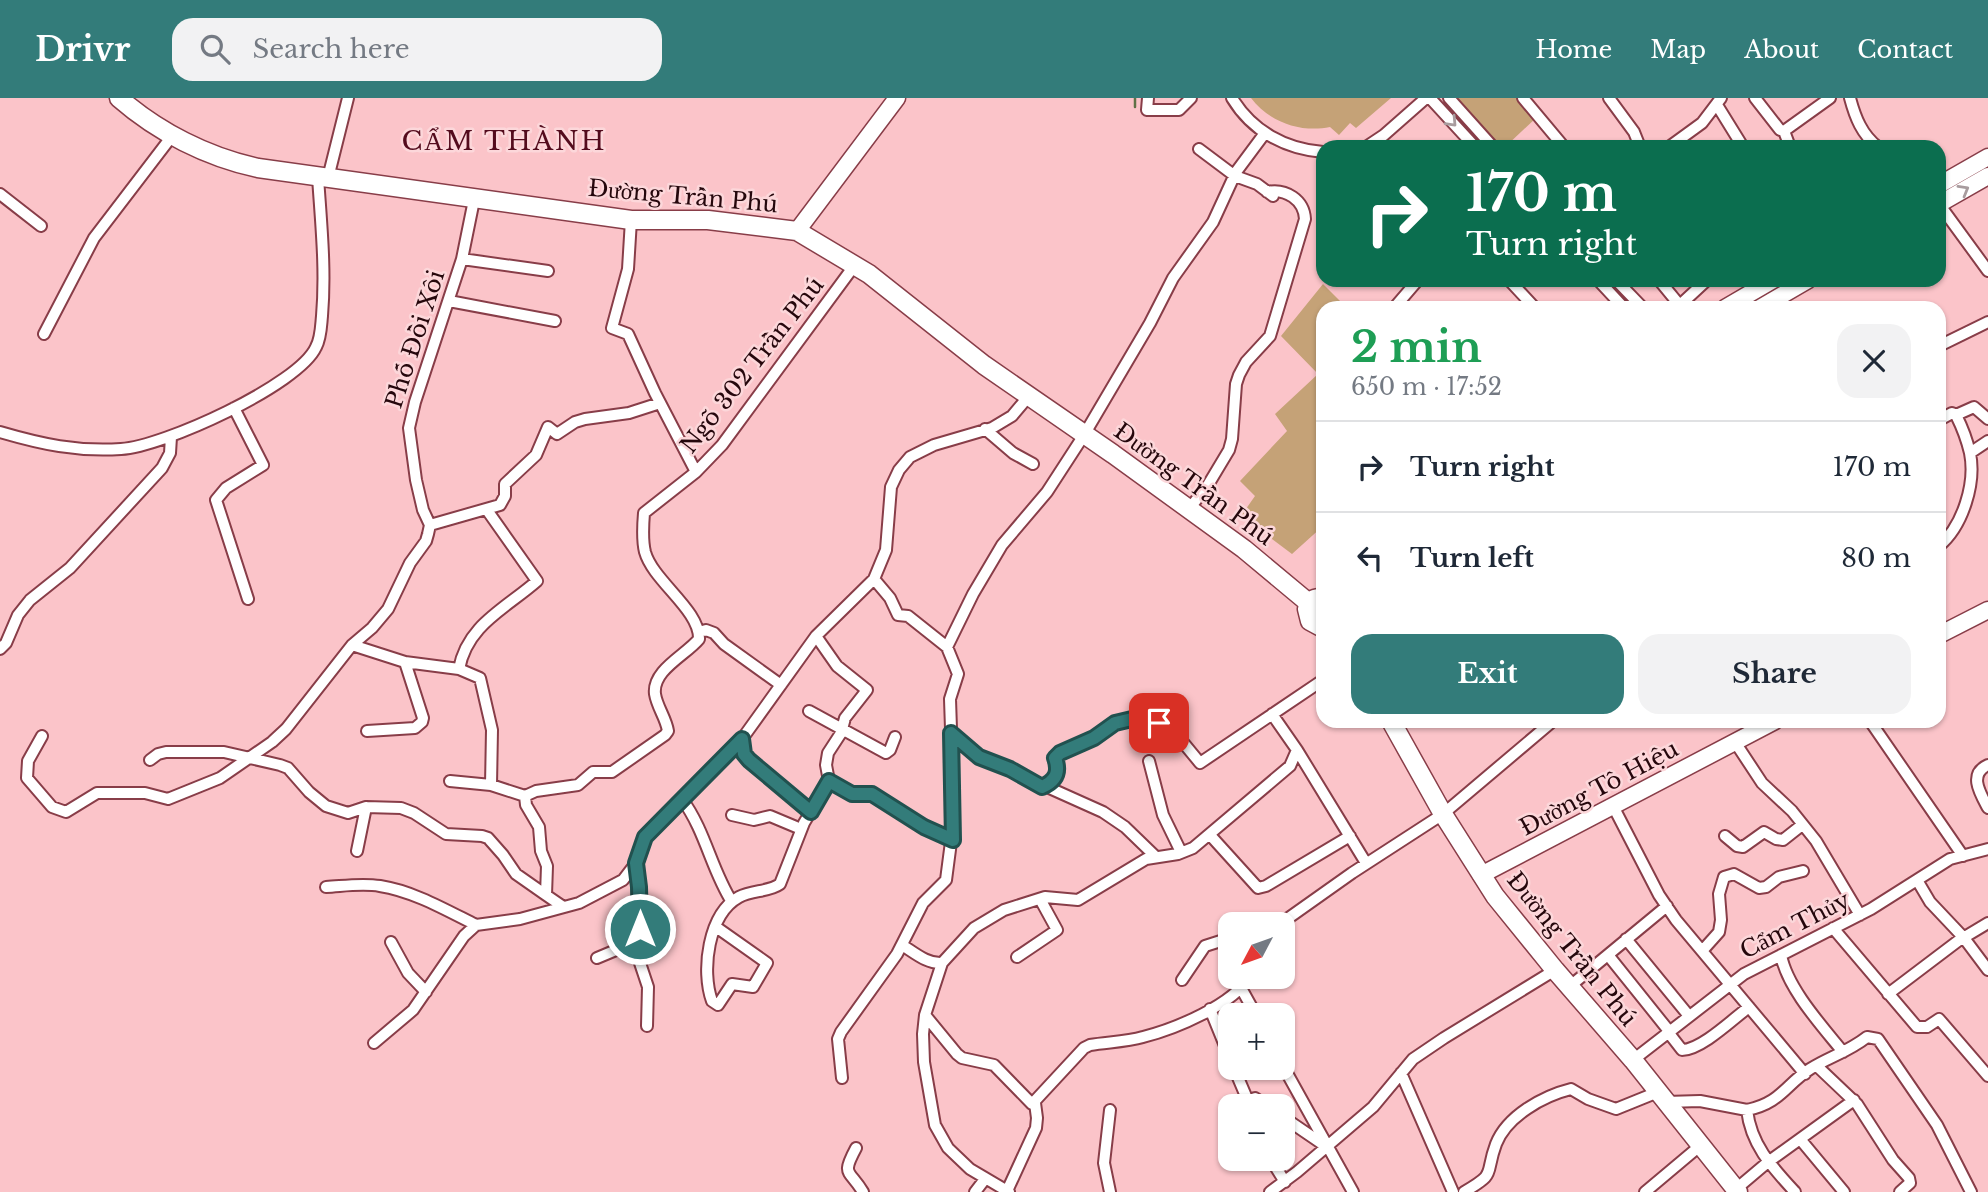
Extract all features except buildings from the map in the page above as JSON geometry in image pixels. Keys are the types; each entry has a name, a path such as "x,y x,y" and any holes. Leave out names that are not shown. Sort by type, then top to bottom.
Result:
{"main road":[{"name":"Đường Trần Phú","path":"119,98 172,136 229,161 474,200 631,220 708,220 797,231 869,274 984,365 1316,600"},
{"path":"1316,600 1307,609 1310,621 1316,624"},
{"name":"Đường Trần Phú","path":"1395,728 1443,814 1495,896 1633,1060 1737,1190"}],"street":[{"path":"0,432 59,448 118,450 171,437 234,408 264,393 306,362 320,337 324,293 323,177 348,98"},
{"path":"797,231 897,98"},
{"path":"1148,98 1147,110 1179,110 1191,98"},
{"path":"1231,98 1249,120 1273,139 1316,151"},
{"path":"1376,140 1428,98 1468,140"},
{"path":"1449,98 1487,140"},
{"path":"1522,98 1558,140"},
{"path":"1609,98 1637,140"},
{"path":"1755,98 1778,128 1784,131 1787,140"},
{"path":"1784,131 1830,98"},
{"path":"1850,98 1855,118 1870,140"},
{"path":"1679,140 1702,123 1719,101 1739,140"},
{"path":"947,647 1002,545 1047,492 1084,435 1174,278 1213,222 1235,176 1265,133"},
{"path":"44,334 94,238 172,136"},
{"path":"1189,509 1208,485 1229,450 1239,375 1246,362 1270,336 1305,219 1302,204 1293,196 1278,190 1270,194 1256,184 1235,176 1199,149"},
{"path":"1946,181 1988,157"},
{"path":"1946,200 1988,176"},
{"path":"0,194 41,226"},
{"name":"Phố Đồi Xôi","path":"430,526 416,480 409,428 462,259 474,200"},
{"path":"1946,214 1988,271"},
{"path":"631,220 628,269 612,328 628,334 696,472"},
{"path":"462,259 548,271"},
{"name":"Ngõ 302 Trần Phú","path":"699,632 693,620 650,564 645,551 644,513 696,472 722,445 855,267"},
{"path":"1400,301 1412,287"},
{"path":"1516,287 1528,301"},
{"path":"1604,287 1618,301"},
{"path":"1623,287 1636,301"},
{"path":"1665,287 1676,301"},
{"path":"1687,301 1700,287"},
{"path":"1737,301 1761,287"},
{"path":"1772,301 1796,287"},
{"path":"449,301 555,321"},
{"path":"1946,343 1988,322"},
{"path":"326,887 382,886 430,903 475,925 520,919 593,897 623,880 636,863 645,837 742,739 816,636 874,579 886,550 891,487 899,470 917,453 992,428 1012,416 1028,397"},
{"path":"42,736 28,761 27,778 52,807 66,812 97,793 145,793 168,799 219,778 272,742 286,729 352,645 372,628 388,609 410,563 426,541 430,526 500,505 504,500 505,484 536,455 548,427 557,434 585,419 629,413 660,403"},
{"path":"1946,417 1974,407 1988,419"},
{"path":"234,408 263,466 226,488 216,500 248,599"},
{"path":"1946,538 1952,532 1966,498 1971,470 1970,453 1956,415"},
{"path":"985,429 1013,453 1033,464"},
{"path":"0,649 6,643 18,615 30,600 70,568 162,468 170,453 171,437"},
{"path":"1970,453 1988,441"},
{"path":"459,669 462,651 485,622 537,581 487,510"},
{"path":"842,1078 839,1047 841,1032 902,946 923,903 946,880 953,840 950,699 958,674 947,647 908,616 898,615 890,598 874,579"},
{"path":"1946,631 1988,610"},
{"path":"450,781 491,785 525,796 537,791 578,785 593,772 612,772 668,731 655,697 655,687 672,663 699,639 699,632 706,630 714,633 724,644 781,685"},
{"path":"716,927 766,963 753,987 732,984 718,1005 712,1001 706,974 716,927 723,911 741,896 778,886 787,870 801,829 829,781 826,765 828,753 842,730 845,718 867,690 837,666 816,636"},
{"path":"352,645 405,662 459,669 474,674 482,682 492,730 491,785"},
{"path":"367,731 415,728 422,722 405,662"},
{"path":"1045,786 1059,771 1055,758 1060,753 1094,738 1115,723 1132,719 1167,723 1195,760 1201,762 1316,685"},
{"path":"809,711 886,753 895,737"},
{"path":"1272,714 1366,863"},
{"path":"1295,913 1366,863 1443,814 1545,728"},
{"name":"Đường Tô Hiệu","path":"1481,875 1735,742 1752,728"},
{"path":"1875,728 1963,856"},
{"path":"951,733 979,757 1010,769 1038,786 1045,786 1104,812 1125,827 1154,856"},
{"path":"742,739 744,754 749,760 811,812"},
{"path":"1735,742 1762,783 1816,841 1860,915"},
{"path":"1035,1102 1035,1128 1008,1191 970,1169 948,1148 939,1135 924,1062 925,1014 942,963 960,940 986,919 1040,899 1050,897 1079,900 1154,856 1193,848 1290,766 1297,750"},
{"path":"150,760 166,752 219,751 248,757 288,768 309,792 326,806 348,813 366,807 401,808 414,813 446,834 482,835 503,855 516,874 562,906"},
{"path":"1149,761 1163,815 1181,852"},
{"path":"1988,765 1981,768 1976,778 1978,789 1988,808"},
{"path":"829,781 852,794 872,794 924,827 953,840"},
{"path":"525,796 526,805 539,827 541,851 547,866 546,895"},
{"path":"681,799 699,824 719,878 732,902"},
{"path":"1613,806 1667,906 1805,1074"},
{"path":"357,851 366,807"},
{"path":"732,815 754,820 771,816 801,829"},
{"path":"1726,836 1737,846 1743,847 1764,832 1783,840 1802,825"},
{"path":"1210,835 1258,888 1266,886 1350,836"},
{"name":"Cẩm Thủy","path":"1633,1060 1744,974 1860,915 1950,859 1988,849"},
{"path":"636,863 640,963 648,987 647,1026"},
{"path":"1702,951 1719,932 1719,894 1724,877 1734,874 1759,888 1766,887 1779,877 1803,872"},
{"path":"623,880 631,881 639,887"},
{"path":"1917,880 1930,902 1964,937 1988,970"},
{"path":"1017,957 1057,930 1040,899"},
{"path":"1569,987 1667,906"},
{"path":"1888,994 1964,937 1988,923"},
{"path":"374,1043 413,1010 464,936 475,925"},
{"path":"1833,928 1921,1029 1939,1019 1988,1076"},
{"path":"1626,939 1689,1016"},
{"path":"597,958 640,940"},
{"path":"391,942 408,973 426,992"},
{"path":"1182,980 1205,946 1218,942"},
{"path":"902,946 924,959 942,963"},
{"path":"1608,955 1669,1031 1679,1048 1689,1050 1749,1007"},
{"path":"1780,955 1792,982 1843,1052"},
{"path":"1270,1192 1327,1148 1373,1107 1413,1059 1555,970"},
{"path":"925,1014 957,1054 962,1058 994,1065 1029,1104 1035,1102 1084,1048 1142,1038 1181,1024 1240,989"},
{"path":"1210,1009 1218,1029"},
{"path":"1464,1192 1490,1173 1497,1143 1508,1127 1535,1103 1553,1094 1571,1089 1588,1099 1616,1109 1662,1097 1747,1110 1777,1099 1805,1074 1867,1037 1878,1039 1937,1125 1971,1192"},
{"path":"1817,1066 1854,1100 1893,1160 1909,1178 1910,1183 1900,1192"},
{"path":"1401,1073 1453,1192"},
{"path":"1291,1080 1327,1148"},
{"path":"1737,1190 1768,1162 1854,1100"},
{"path":"1110,1110 1104,1163 1110,1192"},
{"path":"1747,1110 1749,1129 1768,1162 1795,1192"},
{"path":"1295,1125 1327,1148"},
{"path":"1800,1139 1844,1192"},
{"path":"1645,1192 1701,1145"},
{"path":"856,1149 847,1165 848,1172 863,1192"},
{"path":"1278,1171 1284,1182"},
{"path":"975,1192 985,1179"}],"shaded area":[{"path":"1251,98 1391,98 1356,128 1350,123 1339,135 1330,127 1308,128 1286,124 1267,114"},
{"path":"1457,98 1520,98 1537,117 1512,140 1495,140"},
{"path":"1321,287 1326,287 1340,301 1316,301 1316,372 1281,336"},
{"path":"1316,376 1316,532 1292,554 1241,516 1255,496 1240,481 1287,431 1275,414"}],"waterway":[{"path":"1135,98 1135,107"}],"district":[{"name":"CẨM THÀNH","path":"504,141"}],"route":[{"path":"640,929 636,863 645,837 742,739 744,754 749,760 811,812 829,781 830,784 858,796 872,794 924,827 953,840 951,733 979,757 1010,769 1042,787 1057,775 1059,771 1055,758 1060,753 1100,735 1109,726 1132,719 1159,723"}]}
